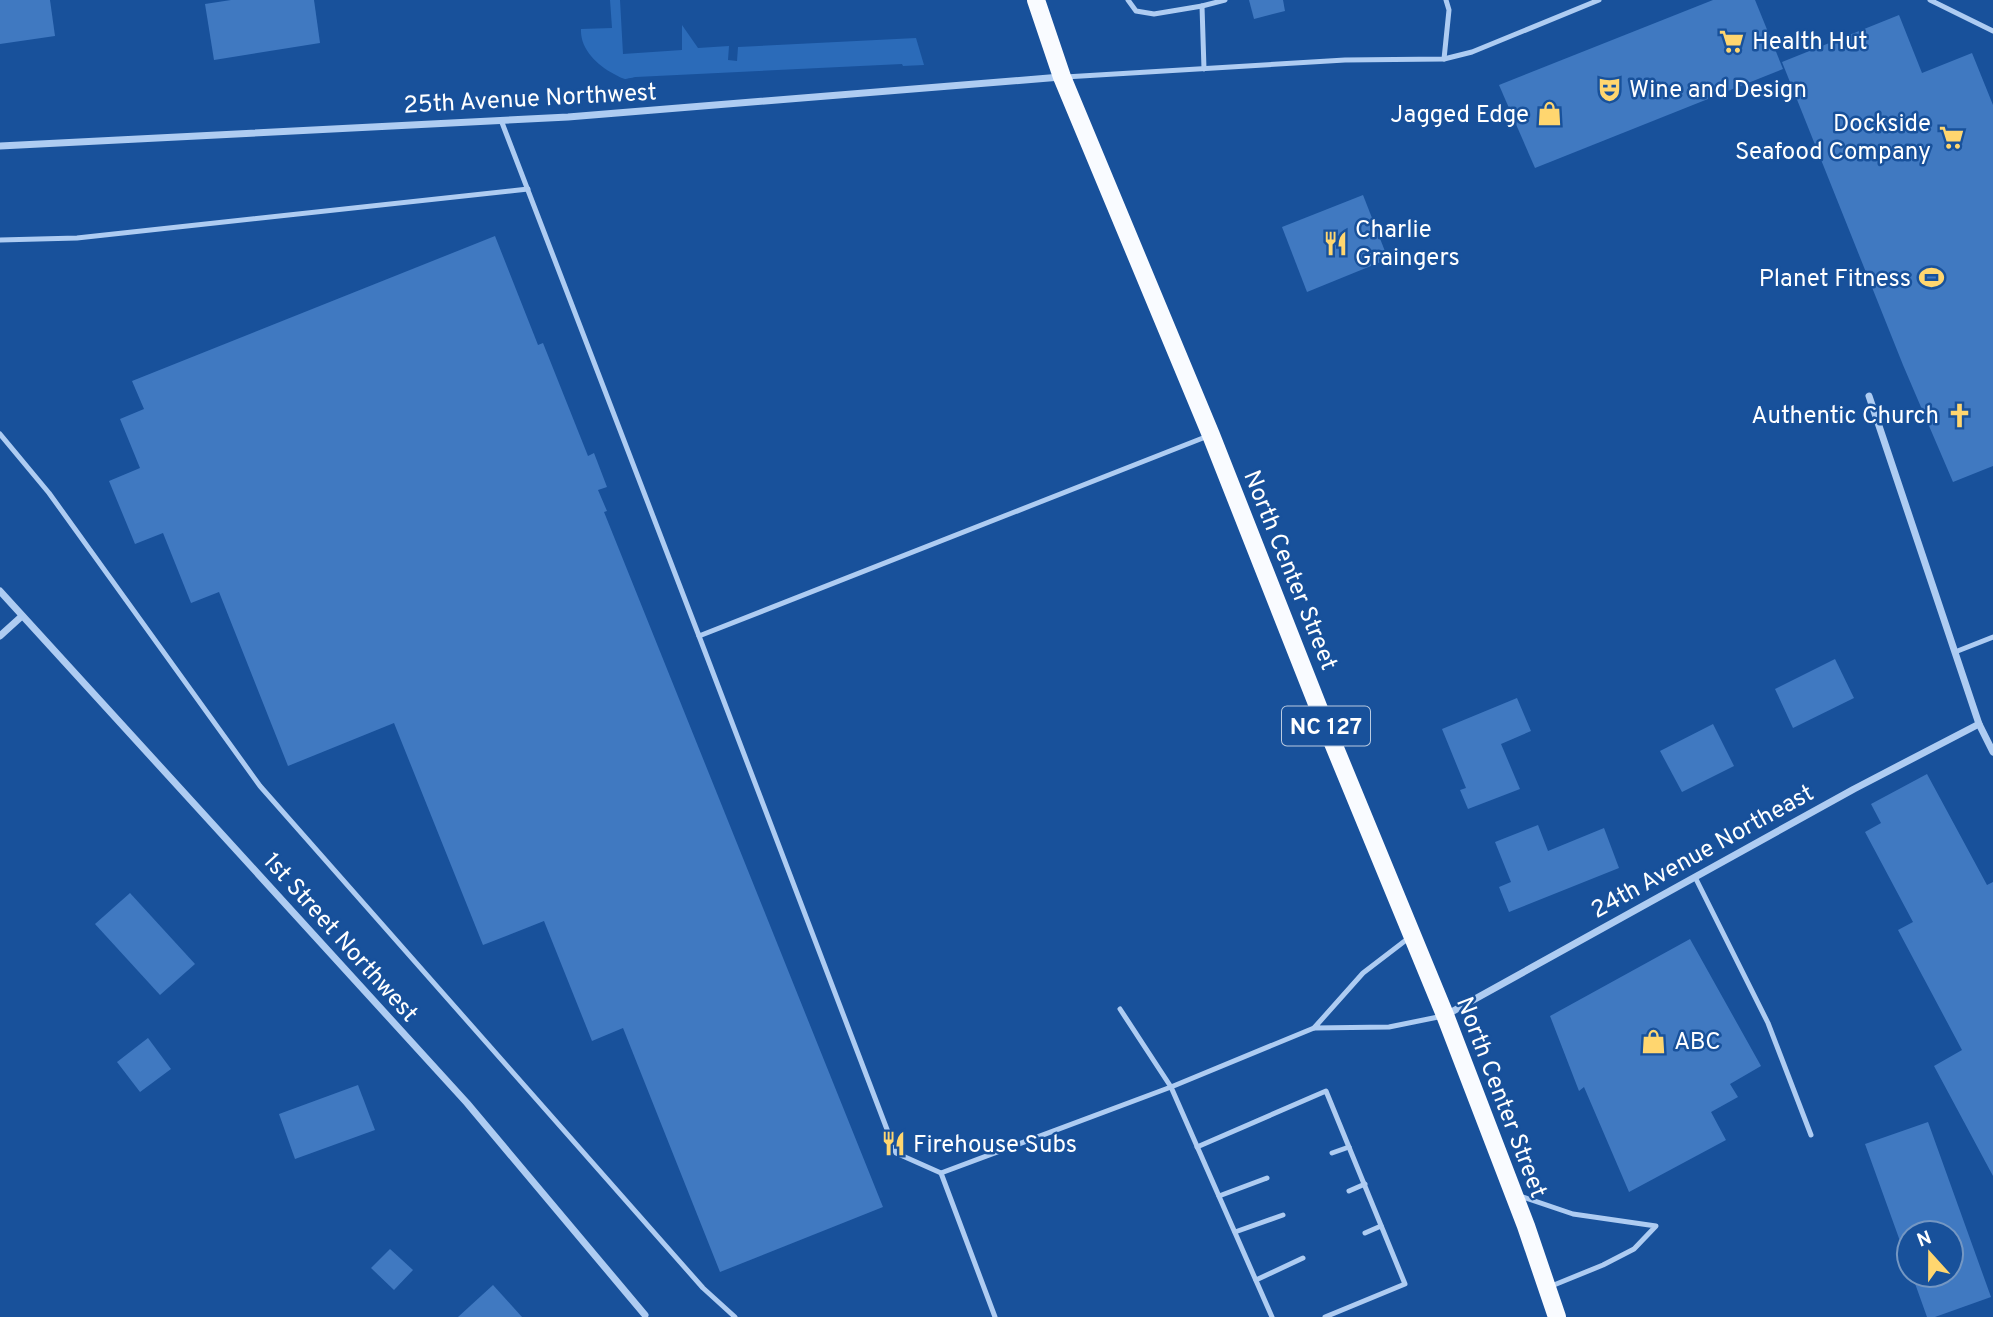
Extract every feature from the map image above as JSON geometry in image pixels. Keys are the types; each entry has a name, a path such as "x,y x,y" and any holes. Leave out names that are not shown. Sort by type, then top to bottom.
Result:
{"main road":[{"name":"North Center Street","path":"1035,0 1062,77 1211,435 1321,714 1446,1015 1557,1317"}],"street":[{"name":"25th Avenue Northwest","path":"0,146 568,117 1062,77"},
{"path":"1869,396 1979,724 1993,752"},
{"name":"1st Street Northwest","path":"0,592 467,1103 645,1315"},
{"path":"0,636 22,616"},
{"name":"24th Avenue Northeast","path":"1446,1015 1854,789 1979,724"}],"lane":[{"path":"1128,0 1136,11 1154,14 1225,0"},
{"path":"1444,59 1449,10 1446,0"},
{"path":"1062,77 1345,60 1444,59 1464,55 1599,0"},
{"path":"1930,0 1993,31"},
{"path":"1202,6 1204,69"},
{"path":"501,120 896,1153 941,1173 1171,1087 1314,1028 1389,1027 1446,1015"},
{"path":"0,240 78,238 528,189"},
{"path":"0,434 49,493 260,786 704,1287 734,1317"},
{"path":"699,636 1211,435"},
{"path":"1955,652 1993,637"},
{"path":"1695,877 1768,1023 1811,1135"},
{"path":"1314,1028 1363,973 1412,935"},
{"path":"1120,1009 1171,1087 1272,1317"},
{"path":"1198,1147 1326,1091 1405,1284 1325,1317"},
{"path":"1332,1153 1349,1147"},
{"path":"941,1173 995,1317"},
{"path":"1219,1196 1267,1178"},
{"path":"1349,1191 1365,1184"},
{"path":"1513,1194 1573,1214 1656,1226 1634,1249 1546,1288"},
{"path":"1235,1232 1283,1214"},
{"path":"1365,1233 1381,1226"},
{"path":"1256,1280 1303,1258"}],"shaded area":[{"path":"610,0 620,0 623,54 682,50 682,25 698,48 729,46 728,60 737,61 738,47 916,38 924,65 624,79 596,61 581,36 581,29 612,28"}],"building":[{"path":"0,0 50,0 55,36 0,44"},
{"path":"231,0 314,0 320,43 214,60 205,4"},
{"path":"1249,0 1283,0 1285,11 1254,19"},
{"path":"1713,0 1755,0 1783,69 1535,168 1499,85"},
{"path":"1899,15 1922,73 1972,53 1993,105 1993,466 1953,482 1903,365 1782,62"},
{"name":"Charlie Graingers","path":"1363,195 1388,259 1307,292 1282,227"},
{"path":"495,236 538,345 543,343 588,456 594,453 607,487 598,490 607,511 604,512 883,1207 720,1272 623,1028 592,1041 544,921 483,945 394,723 288,766 219,592 191,603 163,533 135,544 109,481 140,468 120,419 144,409 132,381"},
{"path":"1835,659 1854,698 1793,728 1775,689"},
{"path":"1517,698 1531,731 1501,744 1520,789 1468,809 1460,790 1466,788 1442,729"},
{"path":"1713,724 1734,766 1682,792 1660,751"},
{"path":"1927,774 1987,885 1993,882 1993,1176 1934,1066 1962,1050 1898,930 1913,922 1865,832 1881,823 1871,804"},
{"path":"1538,825 1548,851 1604,828 1619,868 1509,912 1499,887 1511,882 1495,842"},
{"path":"130,893 195,964 160,995 95,924"},
{"name":"ABC","path":"1690,939 1761,1066 1730,1084 1738,1097 1711,1112 1726,1140 1629,1192 1584,1087 1579,1091 1550,1016"},
{"path":"148,1038 171,1069 140,1092 117,1062"},
{"path":"358,1085 375,1130 295,1159 279,1114"},
{"path":"1928,1122 1963,1219 1895,1219 1895,1227 1865,1144"},
{"path":"1965,1225 1991,1297 1935,1317 1927,1317 1917,1289 1965,1289"},
{"path":"390,1249 413,1270 394,1290 371,1268"},
{"path":"493,1285 522,1317 458,1317"}],"place":[{"name":"Health Hut","path":"1732,41"},
{"name":"Wine and Design","path":"1609,89"},
{"name":"Jagged Edge","path":"1549,114"},
{"name":"Dockside Seafood Company","path":"1951,137"},
{"name":"Charlie Graingers","path":"1335,243"},
{"name":"Planet Fitness","path":"1931,278"},
{"name":"Authentic Church","path":"1959,415"},
{"name":"ABC","path":"1654,1041"},
{"name":"Firehouse Subs","path":"893,1144"}]}
